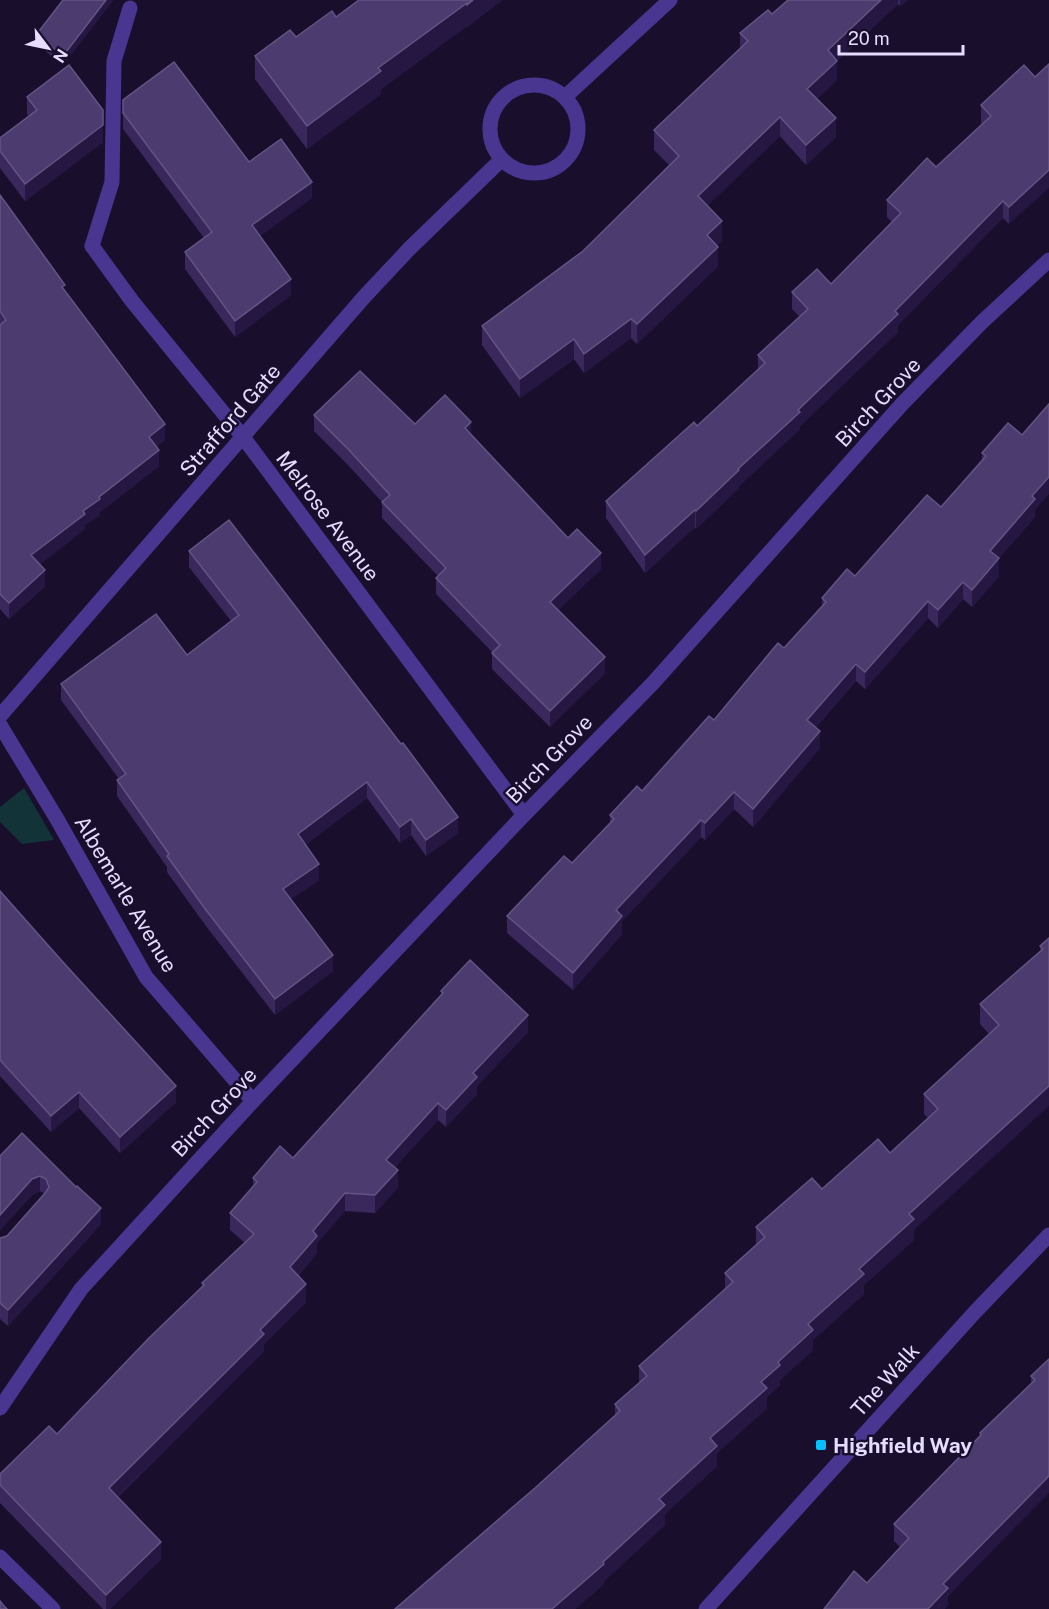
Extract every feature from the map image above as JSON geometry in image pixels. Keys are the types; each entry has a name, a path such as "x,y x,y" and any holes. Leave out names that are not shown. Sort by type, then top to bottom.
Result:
{"street":[{"path":"566,96 670,0"},
{"name":"Melrose Avenue","path":"130,8 114,61 112,182 92,246 132,301 243,437 524,815"},
{"path":"526,85 553,88 566,96 578,121 575,147 567,158 556,167 530,172 517,170 501,160 491,138 490,124 494,111 502,99 513,90 526,85"},
{"name":"Strafford Gate","path":"0,716 364,297 410,248 501,160"},
{"name":"Birch Grove","path":"0,1408 81,1289 253,1101 524,815 654,683 910,396 982,322 1049,260"},
{"name":"Albemarle Avenue","path":"0,725 57,819 146,976 253,1101"},
{"name":"The Walk","path":"706,1609 975,1312 1049,1235"},
{"path":"0,1557 53,1609"}],"green space":[{"path":"24,788 54,840 22,844 0,822 0,807"}],"building":[{"path":"63,0 106,0 63,56 36,35"},
{"path":"359,0 473,0 378,68 381,71 307,126 255,56 290,30 296,37 332,11 336,17"},
{"path":"788,0 881,0 828,50 837,61 807,89 836,118 806,145 780,117 698,196 722,221 707,235 718,247 637,324 631,319 584,354 574,339 520,379 482,326 583,251 679,156 654,130 748,41 740,33 768,10 772,14"},
{"path":"174,62 249,162 281,139 312,182 252,225 291,279 235,321 185,252 212,232 123,113 123,100"},
{"path":"1049,64 1049,170 1009,207 1003,201 895,311 898,314 798,410 800,412 696,511 645,555 606,501 694,422 697,426 765,363 758,355 808,309 792,292 817,269 831,284 901,213 887,200 927,158 936,167 991,116 981,105 1024,65 1035,77"},
{"path":"69,65 103,110 103,125 25,184 0,151 0,138 37,110 27,97"},
{"path":"0,195 65,285 62,287 165,424 149,437 159,450 99,497 100,499 83,511 85,514 31,555 45,570 9,603 0,594 0,325 6,320 0,311"},
{"path":"360,371 415,424 445,395 471,422 465,428 568,538 577,529 601,553 550,602 605,657 550,711 492,653 500,645 436,578 446,568 382,502 390,495 314,415"},
{"path":"1049,404 1049,477 1032,496 1035,499 990,551 999,558 972,590 963,582 938,610 928,601 865,672 856,664 807,720 820,731 753,809 734,792 705,823 701,820 616,910 622,916 573,973 507,916 564,856 572,863 614,819 610,815 637,786 642,791 709,716 714,720 778,643 784,648 826,602 822,598 847,569 855,576 927,495 941,507 986,456 982,453 1008,423 1022,435"},
{"path":"229,520 458,817 426,840 411,819 400,827 367,782 298,834 319,864 283,889 333,955 275,999 167,856 169,854 117,780 126,774 61,684 156,614 187,655 239,615 189,551"},
{"path":"0,891 176,1086 120,1137 79,1092 51,1116 0,1060"},
{"path":"1049,938 1049,1086 909,1214 914,1219 859,1269 864,1274 808,1324 813,1330 778,1362 780,1365 761,1382 767,1388 710,1438 717,1446 659,1499 665,1505 603,1562 604,1564 552,1609 395,1609 620,1411 615,1404 647,1376 639,1366 733,1282 725,1273 765,1237 756,1227 812,1178 822,1189 878,1139 890,1153 938,1109 924,1094 999,1025 980,1004 1043,949 1040,946"},
{"path":"470,960 528,1015 473,1073 477,1077 446,1110 438,1103 386,1160 398,1170 375,1195 345,1193 313,1231 317,1236 290,1267 306,1284 260,1330 264,1334 109,1488 161,1542 106,1595 0,1485 0,1474 49,1426 57,1434 149,1338 204,1285 202,1283 254,1234 230,1213 257,1182 253,1178 280,1146 293,1158 443,993 441,991"},
{"path":"22,1133 76,1187 101,1208 8,1310 0,1303 0,1238 7,1236 49,1187 46,1179 40,1176 32,1179 0,1215 0,1156"},
{"path":"1049,1359 1049,1476 943,1584 948,1588 928,1609 824,1609 854,1571 867,1583 909,1538 894,1524 981,1435 980,1433 1035,1380 1031,1376"},
{"path":"0,1601 5,1607 7,1609 0,1609"}],"place":[{"name":"Highfield Way","path":"821,1445"}]}
